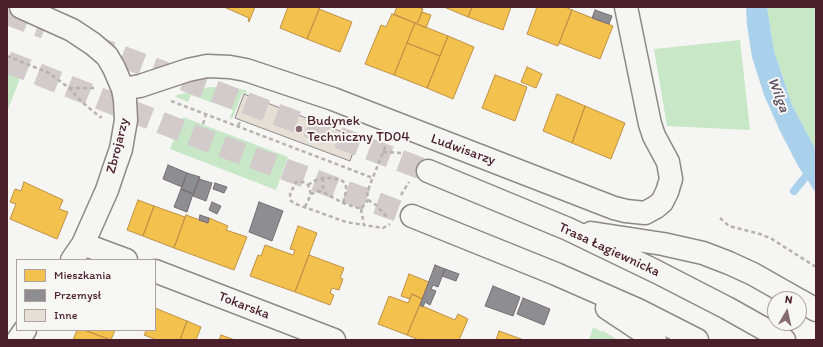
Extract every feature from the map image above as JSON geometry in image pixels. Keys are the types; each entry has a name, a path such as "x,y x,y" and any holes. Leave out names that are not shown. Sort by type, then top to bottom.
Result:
{"street":[{"name":"Zbrojarzy","path":"21,7 72,30 93,44 107,56 114,68 126,100 126,120 121,149 107,190 78,252"},
{"name":"Ludwisarzy","path":"123,89 140,86 188,70 207,66 230,67 246,70 323,95 614,208 645,213 656,208 662,202 671,179 668,162 654,136 650,124 626,7"},
{"name":"Trasa Łagiewnicka","path":"421,174 568,229 657,272 727,308 784,340"},
{"path":"412,216 556,274 638,310 697,340"},
{"path":"568,229 663,244 703,253 753,274 782,291"},
{"path":"78,252 120,259"},
{"name":"Tokarska","path":"156,271 334,340"},
{"path":"556,274 655,340"},
{"path":"807,305 816,310"},
{"path":"18,340 24,331"}],"path":[{"path":"7,56 43,70 69,88 82,102 100,117 105,118"},
{"path":"69,88 101,88"},
{"path":"168,100 373,178"},
{"path":"203,124 206,114"},
{"path":"238,126 241,120"},
{"path":"360,209 368,200 367,192 387,141"},
{"path":"383,152 410,154"},
{"path":"400,197 403,190 421,174"},
{"path":"308,185 323,178 336,179 345,183 346,191 343,203"},
{"path":"323,178 323,192"},
{"path":"305,207 311,194 308,185 302,181 296,182 290,197 292,202 305,207 346,222 383,228 392,222 376,205 368,200"},
{"path":"311,194 314,192 323,192 343,203 360,209"},
{"path":"360,209 364,225"},
{"path":"720,218 729,226 760,234 772,240 816,267"}],"green space":[{"path":"767,7 816,7 816,150 792,105 774,51"},
{"path":"740,40 750,130 667,126 654,49"},
{"path":"7,73 20,78 7,112"},
{"path":"210,87 246,90 247,94 243,92 232,119 230,118 233,110 191,95 188,102 174,96"},
{"path":"183,117 288,157 276,190 170,149"},
{"path":"593,327 602,332 603,331 618,340 589,340"}],"water":[{"name":"Wilga","path":"746,7 767,7 774,51 792,105 816,150 816,193 798,166 764,95 752,57"}],"building: Mieszkania":[{"path":"224,7 255,7 249,22 249,18"},
{"path":"288,7 320,7 307,39 280,28"},
{"path":"397,7 418,7 423,9 417,24 394,14"},
{"path":"444,7 472,7 468,17"},
{"path":"472,7 511,7 503,30 468,17"},
{"path":"537,7 565,7 572,10 558,46 527,34"},
{"path":"319,9 352,22 340,52 307,39"},
{"path":"572,10 613,26 600,59 559,43"},
{"path":"422,12 431,15 426,28 417,24"},
{"path":"392,14 415,23 394,75 365,64 381,25 386,27"},
{"path":"415,23 448,36 440,56 407,43"},
{"path":"448,36 474,47 453,99 427,88"},
{"path":"407,43 440,56 427,88 394,75"},
{"path":"527,67 542,74 536,88 521,82"},
{"path":"495,75 527,87 515,121 482,108"},
{"path":"557,94 585,106 572,143 543,131"},
{"path":"585,106 625,123 611,159 572,143"},
{"path":"24,182 63,200 59,209 68,212 57,239 10,219 16,204 10,202 15,189 21,191"},
{"path":"138,200 154,206 143,236 127,230"},
{"path":"154,206 185,217 174,248 143,236"},
{"path":"186,215 208,223 209,218 228,226 226,230 247,237 234,270 174,248"},
{"path":"298,226 317,233 295,292 250,276 258,255 261,256 265,245 293,255 295,250 290,249"},
{"path":"309,255 344,268 340,278 343,279 339,290 332,288 330,293 334,295 330,305 295,292"},
{"path":"409,274 429,282 422,299 412,294 410,299 401,296"},
{"path":"412,294 422,299 407,335 378,324 389,296 408,303"},
{"path":"420,305 455,320 458,314 468,319 459,340 419,340 407,335"},
{"path":"156,308 187,321 180,340 157,340 144,335 146,331 156,331"},
{"path":"187,321 201,327 196,340 180,340"},
{"path":"77,331 87,331 111,340 73,340"},
{"path":"87,331 115,331 111,340"},
{"path":"499,331 524,340 496,340"},
{"path":"221,335 235,340 219,340"}],"building: Przemysł":[{"path":"595,10 612,16 609,24 592,18"},
{"path":"168,165 187,173 182,187 163,179"},
{"path":"187,173 200,177 193,194 181,189"},
{"path":"199,179 212,183 206,201 193,196"},
{"path":"215,183 227,187 224,193 213,189"},
{"path":"181,189 193,194 187,212 174,207"},
{"path":"212,202 221,206 217,214 209,210"},
{"path":"259,202 283,211 272,241 249,232"},
{"path":"200,215 209,218 208,223 199,220"},
{"path":"435,265 445,269 438,287 433,285 431,289 436,291 430,305 425,302 423,307 420,305"},
{"path":"445,269 459,274 456,281 442,276"},
{"path":"493,286 520,297 513,316 485,306"},
{"path":"523,298 550,309 544,325 517,314"}],"building: Inne":[{"name":"Budynek Techniczny TD04","path":"244,94 358,138 350,161 235,118"}],"waterway":[{"path":"794,191 811,170"}],"tunnel":[{"path":"7,14 45,28"},
{"path":"91,45 428,171"},
{"path":"7,62 205,140 412,216"}],"place":[{"name":"Budynek Techniczny TD04","path":"299,129"}]}
